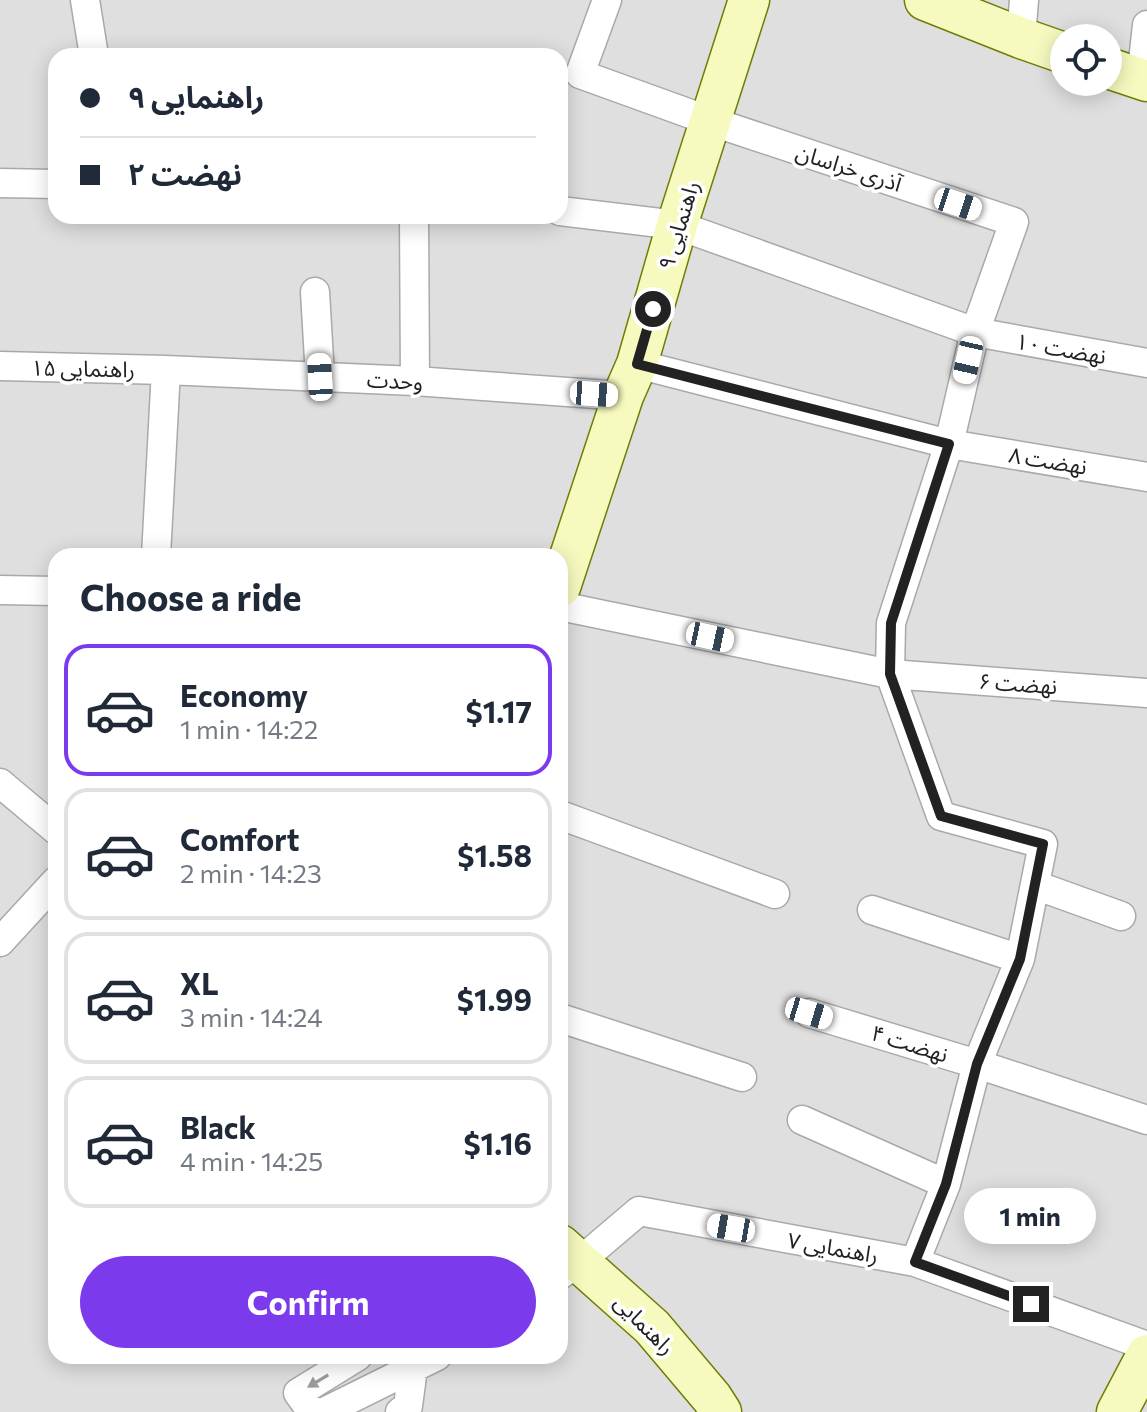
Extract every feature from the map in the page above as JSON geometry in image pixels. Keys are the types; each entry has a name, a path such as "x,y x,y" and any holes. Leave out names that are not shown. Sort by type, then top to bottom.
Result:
{"street":[{"path":"85,0 93,48"},
{"path":"607,0 580,74 710,121"},
{"name":"راهنمایی ۹","path":"568,563 630,380 749,0"},
{"path":"925,0 1022,19 1050,42"},
{"path":"1132,76 1147,25"},
{"name":"آذری خراسان","path":"710,121 1014,222 975,332"},
{"path":"0,183 48,184"},
{"name":"نهضت ۱۰","path":"568,212 677,225 975,332 1147,363"},
{"path":"414,224 415,381"},
{"path":"315,292 320,377"},
{"path":"975,332 949,444 891,623 890,674 941,816 1043,844 1020,959 977,1064 946,1184 915,1262 1147,1346"},
{"name":"راهنمایی ۱۵","path":"0,366 166,370"},
{"path":"156,548 166,370"},
{"name":"وحدت","path":"166,370 415,381 630,380 949,444"},
{"name":"نهضت ۸","path":"949,444 1147,477"},
{"path":"0,590 48,591"},
{"name":"نهضت ۶","path":"568,608 890,674 1147,693"},
{"path":"0,783 48,823"},
{"path":"568,818 775,894"},
{"path":"1035,885 1121,916"},
{"path":"0,942 48,890"},
{"path":"872,910 1020,959"},
{"name":"نهضت ۴","path":"809,1013 1147,1120"},
{"path":"568,1021 742,1077"},
{"path":"802,1120 946,1184"},
{"name":"راهنمایی ۷","path":"568,1260 639,1211 915,1262"},
{"name":"راهنمایی","path":"568,1263 652,1327 721,1412"},
{"path":"1117,1412 1147,1355"},
{"path":"312,1412 298,1393 345,1364"},
{"path":"324,1412 411,1364"},
{"path":"400,1412 408,1406 417,1364"}],"shaded area":[{"path":"0,0 1147,0 1147,1412 0,1412"}],"route":[{"path":"653,309 637,364 949,444 891,623 890,674 941,816 1043,844 1020,959 977,1064 946,1184 915,1262 1031,1304"}]}
